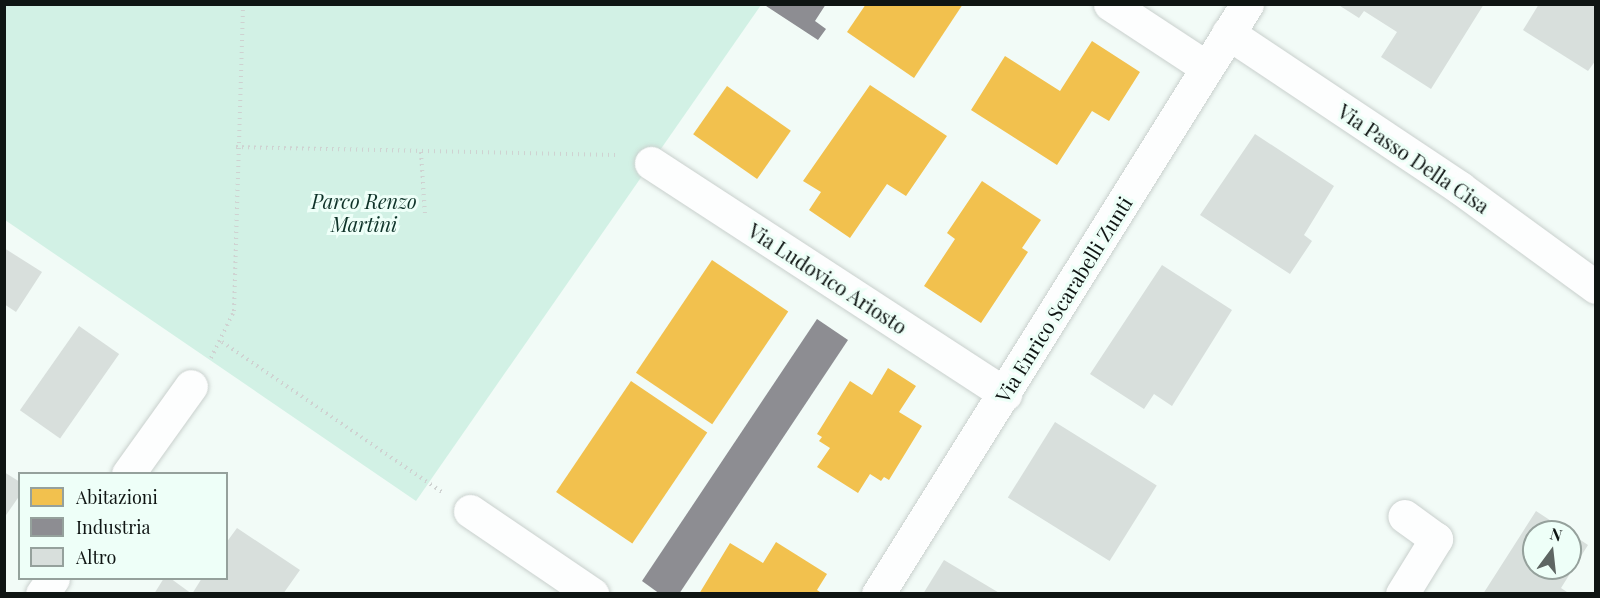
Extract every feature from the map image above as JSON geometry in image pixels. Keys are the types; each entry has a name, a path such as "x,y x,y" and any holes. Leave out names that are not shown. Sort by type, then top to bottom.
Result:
{"street":[{"path":"1110,4 1206,67"},
{"name":"Via Enrico Scarabelli Zunti","path":"878,594 1005,394 1246,4"},
{"name":"Via Passo Della Cisa","path":"1228,33 1460,188 1596,287"},
{"name":"Via Ludovico Ariosto","path":"651,163 1005,394"},
{"path":"129,472 191,386"},
{"path":"471,511 591,594"},
{"path":"1402,594 1436,538 1404,516"},
{"path":"42,594 52,580"}],"path":[{"path":"191,386 222,342 234,311 236,147 243,4"},
{"path":"236,147 617,155 651,163"},
{"path":"421,152 425,214"},
{"path":"222,342 429,483"}],"green space":[{"name":"Parco Renzo Martini","path":"4,5 761,5 416,501 5,220"}],"building: Abitazioni":[{"path":"866,4 963,4 914,78 847,32"},
{"path":"1092,41 1140,72 1109,121 1092,111 1057,165 971,110 1005,56 1060,91"},
{"path":"870,85 947,136 906,196 887,184 850,238 809,210 821,192 803,181"},
{"path":"727,86 791,131 757,179 693,134"},
{"path":"982,181 1041,220 1022,248 1028,252 981,323 924,286 955,239 947,233"},
{"path":"712,260 788,311 712,424 636,373"},
{"path":"888,368 916,386 899,412 922,426 889,480 884,477 881,481 870,474 858,493 817,467 830,448 819,441 822,437 817,434 850,381 872,395"},
{"path":"631,381 707,432 632,544 556,492"},
{"path":"776,542 827,574 817,590 823,594 699,594 730,543 763,563"}],"building: Industria":[{"path":"763,4 826,4 815,21 826,29 818,40"},
{"path":"817,319 848,340 679,594 660,594 642,581"}],"building: Altro":[{"path":"1337,4 1484,4 1431,89 1381,57 1397,32 1364,11 1359,18"},
{"path":"1539,4 1596,4 1596,60 1588,71 1523,30"},
{"path":"1255,134 1334,186 1304,235 1312,241 1290,274 1200,215"},
{"path":"4,248 42,272 16,312 4,304"},
{"path":"1162,265 1232,310 1172,406 1154,394 1144,409 1090,374"},
{"path":"79,326 119,354 60,438 20,410"},
{"path":"1055,422 1157,486 1110,561 1008,497"},
{"path":"4,472 18,481 18,498 4,518"},
{"path":"1536,511 1550,520 1530,520"},
{"path":"237,528 300,570 283,594 192,594 201,580 228,580 228,540"},
{"path":"1522,533 1522,580 1566,580 1561,588 1570,594 1483,594"},
{"path":"1582,541 1588,545 1582,555"},
{"path":"944,560 1001,594 923,594"},
{"path":"163,580 173,580 192,594 154,594"}]}
